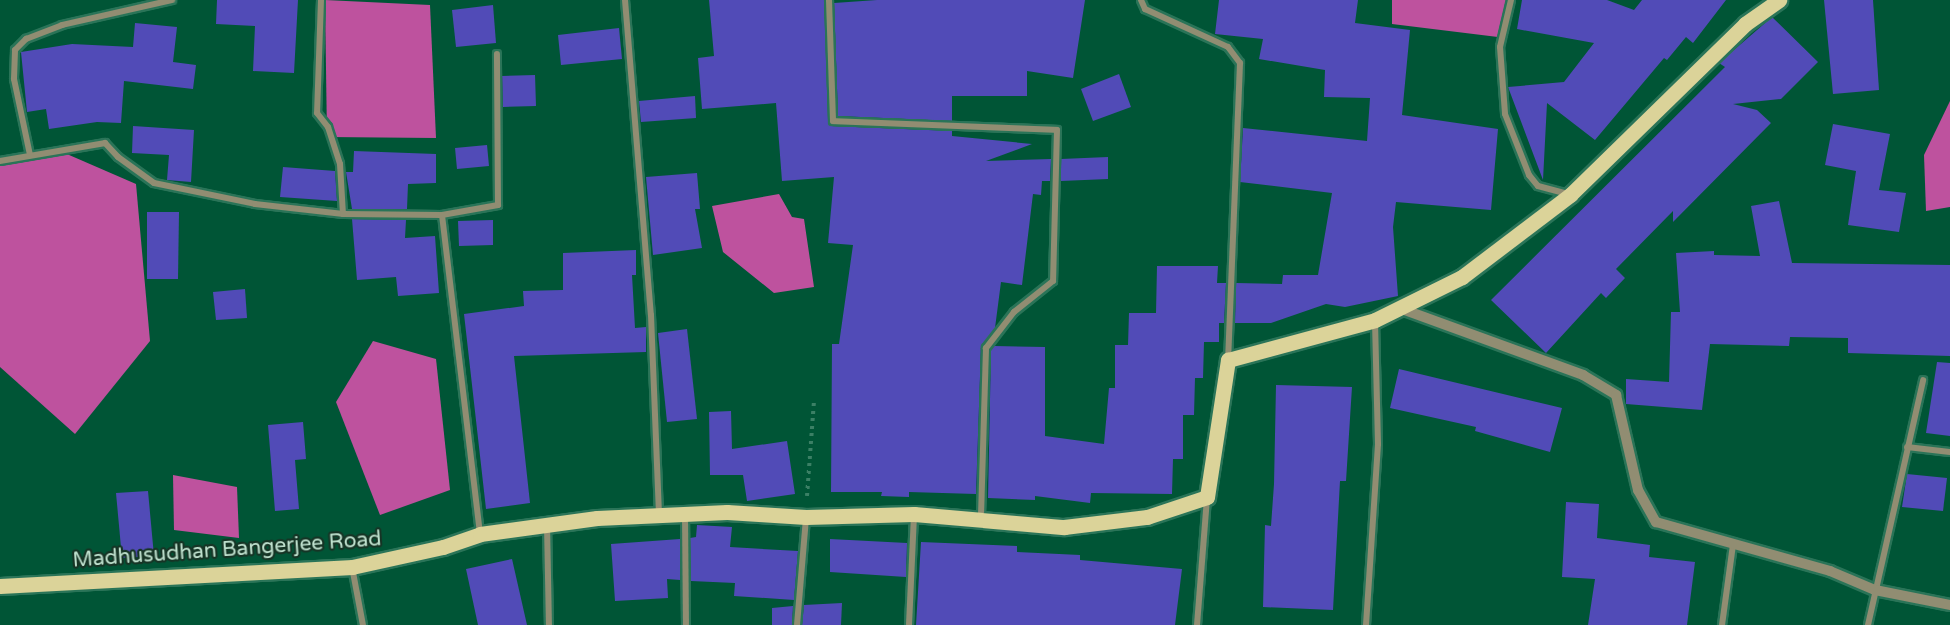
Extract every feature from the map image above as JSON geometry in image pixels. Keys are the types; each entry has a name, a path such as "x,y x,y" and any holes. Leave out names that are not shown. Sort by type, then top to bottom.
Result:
{"main road":[{"path":"1207,497 1228,360 1375,320 1402,309 1479,265 1570,195 1746,24 1779,0"},
{"name":"Madhusudhan Bangerjee Road","path":"0,586 352,567 443,547 480,534 547,524 659,515 806,517 914,514 1064,527 1101,526 1147,517 1207,497"}],"street":[{"path":"30,155 14,79 15,50 26,39 62,25 172,0"},
{"path":"321,0 317,113 328,127 340,164 343,214"},
{"path":"625,0 651,315 659,515"},
{"path":"829,0 833,121 1057,130 1053,281 1014,312 986,348 981,520"},
{"path":"1141,0 1145,9 1228,47 1240,63 1228,360"},
{"path":"1511,0 1500,47 1504,114 1529,175 1538,186 1570,195"},
{"path":"0,161 105,143 118,157 154,183 255,204 343,214 442,215 498,205 498,54"},
{"path":"442,215 480,534"},
{"path":"1402,309 1583,375 1616,395 1638,490 1656,522 1830,571 1875,590 1950,605"},
{"path":"1366,625 1378,444 1375,320"},
{"path":"1868,625 1923,380"},
{"path":"1907,447 1950,452"},
{"path":"1197,625 1207,497"},
{"path":"685,514 686,625"},
{"path":"909,625 914,514"},
{"path":"797,625 806,517"},
{"path":"547,524 549,625"},
{"path":"1722,625 1733,545"},
{"path":"352,567 363,625"}],"path":[{"path":"806,517 814,400"}],"shaded area":[{"path":"325,0 430,5 436,138 327,137"},
{"path":"1392,0 1513,0 1506,38 1392,24"},
{"path":"1950,101 1950,207 1926,211 1924,155"},
{"path":"53,148 136,184 150,341 75,434 0,367 0,161"},
{"path":"779,194 792,217 804,219 814,287 774,293 723,252 712,206"},
{"path":"373,341 436,359 450,490 380,515 336,402"},
{"path":"173,475 237,487 239,538 174,530"}],"building":[{"path":"217,0 298,0 294,73 253,71 255,26 216,24"},
{"path":"709,0 824,0 831,126 952,131 952,136 1032,144 986,161 1051,159 1050,181 1042,181 1041,195 1033,194 1022,285 1001,282 995,328 981,347 976,494 909,492 909,497 881,496 882,492 831,492 832,344 839,344 853,245 828,243 834,177 782,181 776,103 702,109 698,58 714,56"},
{"path":"877,0 1085,0 1073,78 1027,71 1027,96 952,96 952,121 838,116 834,3"},
{"path":"1219,0 1358,0 1355,23 1410,30 1402,115 1498,129 1491,210 1396,202 1393,227 1398,296 1345,307 1326,304 1271,323 1235,323 1236,283 1282,284 1283,275 1318,275 1332,193 1240,182 1243,128 1367,141 1370,98 1324,97 1325,70 1259,59 1263,39 1215,34"},
{"path":"1522,0 1607,0 1634,10 1642,0 1726,0 1693,43 1686,37 1667,60 1664,58 1595,140 1547,103 1543,180 1508,87 1564,82 1594,43 1517,29"},
{"path":"1824,0 1873,0 1879,90 1833,94"},
{"path":"493,5 496,43 456,47 452,10"},
{"path":"1772,17 1818,62 1781,99 1733,104 1757,110 1771,123 1673,222 1673,211 1616,269 1625,278 1606,298 1601,293 1546,353 1491,300 1725,67 1719,63"},
{"path":"135,23 177,27 173,62 196,65 193,89 124,81 121,123 97,122 49,129 46,109 27,112 21,52 72,44 133,47"},
{"path":"619,28 622,59 561,65 558,35"},
{"path":"1119,74 1131,107 1093,121 1081,89"},
{"path":"535,75 536,106 503,107 502,76"},
{"path":"695,96 696,118 641,122 639,101"},
{"path":"1833,124 1890,134 1879,190 1906,193 1899,232 1848,225 1856,171 1825,165"},
{"path":"133,126 194,130 191,182 167,180 169,155 132,153"},
{"path":"487,145 489,166 457,169 455,148"},
{"path":"354,151 436,154 436,183 408,184 407,209 352,209 346,172 353,172"},
{"path":"1108,157 1108,179 1061,181 1061,159"},
{"path":"283,167 335,171 337,201 280,197"},
{"path":"697,173 700,209 695,209 702,248 653,255 646,177"},
{"path":"1779,201 1792,263 1950,265 1950,356 1848,353 1848,338 1790,337 1789,346 1710,344 1702,410 1626,404 1626,379 1669,382 1671,312 1680,312 1676,253 1714,251 1714,255 1760,256 1751,206"},
{"path":"147,212 179,212 178,279 147,279"},
{"path":"352,219 406,220 405,238 435,236 439,293 398,296 396,277 357,280"},
{"path":"493,220 493,245 459,246 458,221"},
{"path":"636,250 636,275 632,275 635,328 646,327 646,352 514,356 530,503 486,509 464,314 524,306 523,291 563,290 563,253"},
{"path":"1157,266 1218,266 1217,283 1226,283 1224,323 1219,323 1219,342 1204,342 1203,378 1195,378 1194,415 1183,415 1183,459 1173,459 1172,494 1091,493 1090,503 1035,496 1035,500 988,498 991,350 994,346 1045,347 1045,436 1104,444 1109,388 1115,388 1115,345 1128,345 1129,313 1156,313"},
{"path":"245,289 247,318 216,320 213,292"},
{"path":"687,329 697,419 667,422 658,333"},
{"path":"1937,362 1950,363 1950,436 1926,433"},
{"path":"1399,369 1562,408 1550,452 1475,431 1476,427 1390,408"},
{"path":"1276,385 1352,387 1346,481 1340,481 1333,610 1263,607 1265,525 1271,526 1274,484"},
{"path":"731,411 732,449 787,441 795,494 747,501 743,475 710,475 709,412"},
{"path":"303,422 306,459 295,460 299,509 275,511 268,425"},
{"path":"1907,474 1947,478 1943,511 1902,507"},
{"path":"148,491 154,556 122,558 116,493"},
{"path":"1566,502 1599,504 1597,538 1650,545 1649,557 1695,562 1687,625 1588,625 1595,579 1562,577"},
{"path":"697,525 732,527 730,547 798,551 794,600 734,596 735,583 691,581 690,538 696,537"},
{"path":"680,539 680,580 667,579 668,598 615,601 611,544"},
{"path":"830,539 907,543 906,577 830,572"},
{"path":"921,542 1017,546 1017,552 1080,555 1080,560 1182,569 1175,625 916,625"},
{"path":"512,559 527,625 478,625 466,569"},
{"path":"842,603 841,625 802,625 804,605"},
{"path":"793,606 792,625 772,625 772,608"}]}
